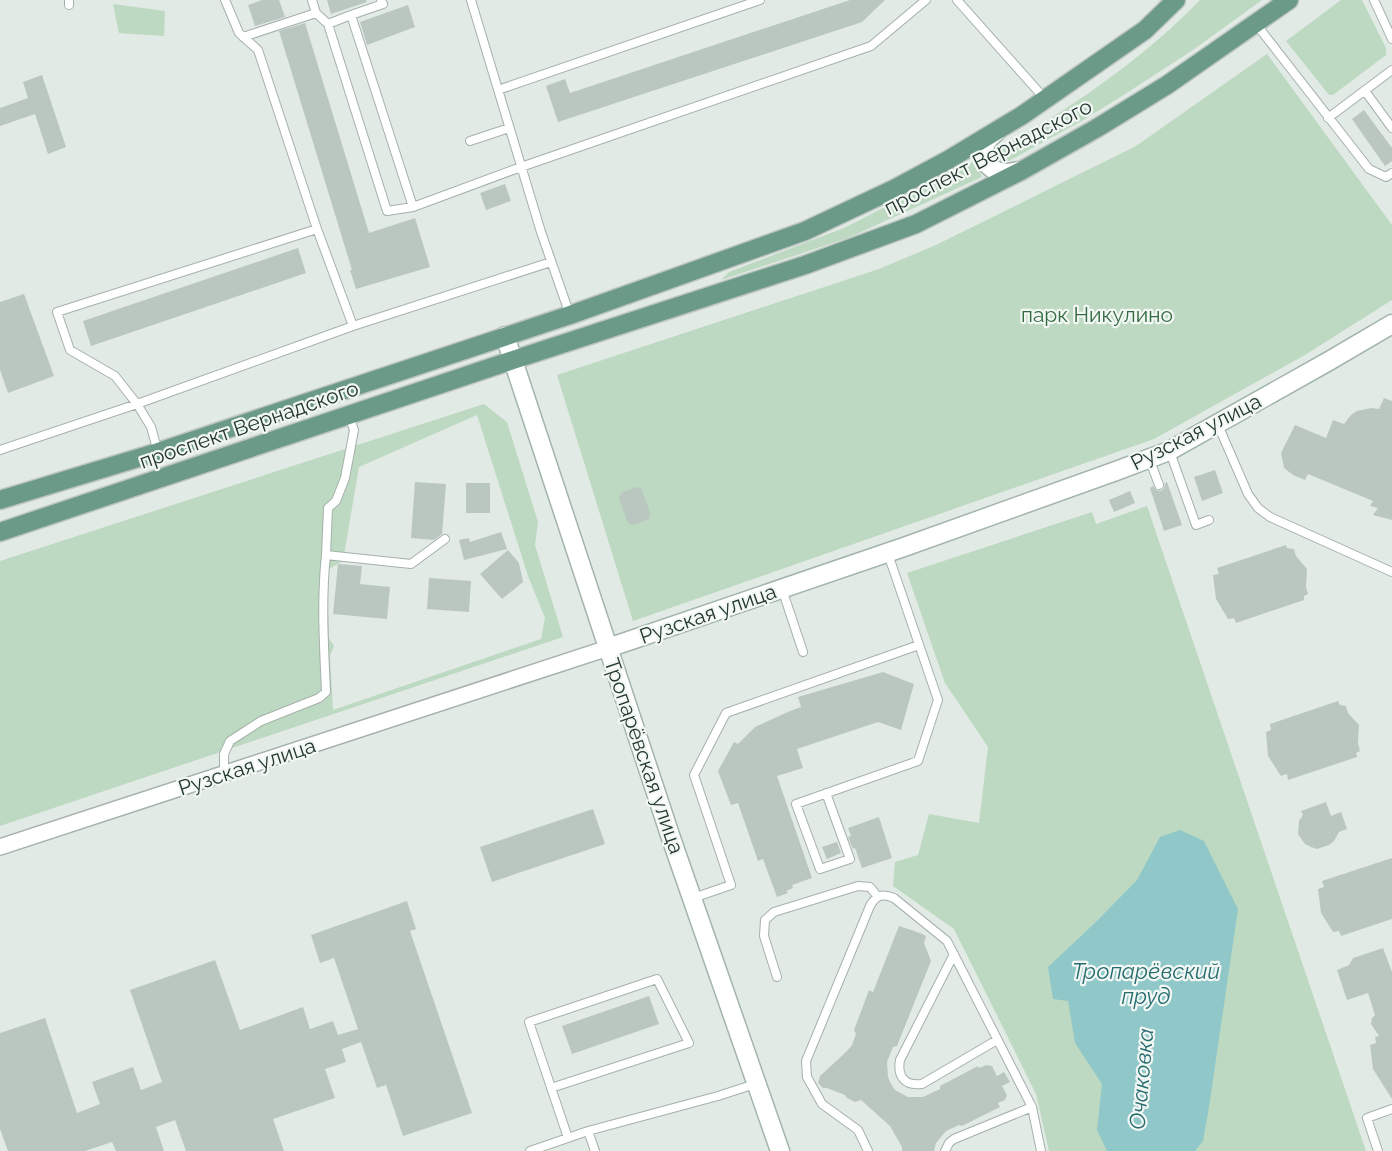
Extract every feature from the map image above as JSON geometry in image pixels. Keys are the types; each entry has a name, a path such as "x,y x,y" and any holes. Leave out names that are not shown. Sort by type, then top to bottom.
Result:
{"main road":[{"name":"проспект Вернадского","path":"0,500 158,452 570,315 805,231 894,189 997,130 1144,30 1176,0"},
{"name":"проспект Вернадского","path":"0,532 850,249 916,224 1021,171 1097,128 1167,85 1289,0"}],"street":[{"path":"997,130 983,149 983,158 987,165 1006,173 1021,171"},
{"name":"Рузская улица","path":"0,847 608,648 887,553 1169,451 1392,324"},
{"path":"505,336 513,360"},
{"name":"Тропарёвская улица","path":"513,360 668,827 780,1151"}],"lane":[{"path":"225,0 239,33 258,50 317,229 353,327"},
{"path":"312,0 316,13 327,24 387,210 413,207 521,167 870,46 926,0"},
{"path":"327,24 383,4 381,0"},
{"path":"471,0 521,167 570,315"},
{"path":"498,90 760,0"},
{"path":"957,0 1045,99"},
{"path":"1374,0 1392,39"},
{"path":"243,37 316,13"},
{"path":"351,15 413,207"},
{"path":"1256,23 1369,169 1386,177 1392,172"},
{"path":"1328,118 1392,70"},
{"path":"1365,91 1392,128"},
{"path":"470,141 509,128"},
{"path":"158,452 151,427 137,404 115,376 70,350 57,312 317,229"},
{"path":"0,450 353,327 551,262"},
{"path":"224,774 224,754 230,741 261,721 319,698 326,692 323,583 328,508 336,501 345,478 354,430 348,415"},
{"path":"1218,424 1248,494 1258,508 1270,517 1392,572"},
{"path":"1169,451 1196,525 1209,520"},
{"path":"1149,458 1159,484"},
{"path":"326,555 411,564 445,539"},
{"path":"826,794 850,859 820,870 796,804 918,761 938,700 887,553"},
{"path":"782,589 803,652"},
{"path":"693,898 731,885 694,775 726,713 919,645"},
{"path":"777,977 764,936 765,920 774,912 858,886 870,887 878,897"},
{"path":"868,1151 858,1130 822,1104 807,1077 806,1061 870,906 873,900 886,895 894,898 947,940 1032,1107 1041,1151"},
{"path":"954,954 900,1060 899,1071 902,1077 911,1084 922,1084 997,1040"},
{"path":"551,1088 689,1043 657,979 529,1022 551,1088 568,1138"},
{"path":"530,1151 588,1131 718,1096 756,1083"},
{"path":"945,1151 954,1139 1032,1107"},
{"path":"1378,1151 1367,1118 1392,1109"},
{"path":"588,1131 595,1151"}],"green space":[{"path":"1200,0 1262,0 1193,50 1080,122 1005,163 997,159 999,149 1079,100 1131,62"},
{"path":"1341,0 1362,0 1386,48 1386,55 1333,95 1329,95 1286,41"},
{"path":"113,4 165,11 164,36 119,33"},
{"name":"парк Никулино","path":"1267,54 1392,225 1392,300 1305,355 1154,439 633,621 557,375 879,269 936,245 1136,146"},
{"path":"975,161 982,177 848,238 721,280 729,272 844,228"},
{"path":"484,404 507,422 538,522 535,545 563,637 0,826 0,561","holes":["477,415 528,576 545,618 541,639 333,710 330,655 334,646 329,638 327,570 343,561 359,467"]},
{"path":"1147,506 1366,1151 1049,1151 1036,1094 954,929 893,886 895,862 918,855 929,814 979,823 988,747 945,683 907,573 1092,512 1096,524"}],"water":[{"name":"Тропарёвский пруд","path":"1180,830 1204,841 1238,909 1203,1141 1195,1151 1107,1151 1097,1130 1102,1084 1075,1043 1068,1001 1053,999 1048,967 1137,880 1160,837"}],"building":[{"path":"262,0 279,0 285,17 255,26 248,5"},
{"path":"327,0 366,0 367,2 331,14"},
{"path":"850,0 885,0 862,22 558,122 546,86 565,79 570,93"},
{"path":"408,5 415,27 367,45 360,22"},
{"path":"305,23 369,233 415,218 430,267 356,289 279,31"},
{"path":"42,75 66,147 48,154 35,114 0,126 0,108 28,98 23,82"},
{"path":"1364,110 1392,148 1392,161 1385,166 1352,119"},
{"path":"505,184 511,201 486,210 480,193"},
{"path":"298,248 306,273 91,346 83,321"},
{"path":"24,294 54,376 8,393 0,370 0,302"},
{"path":"1384,398 1392,401 1392,520 1373,515 1378,508 1370,506 1373,501 1308,474 1305,480 1293,475 1284,468 1281,453 1295,425 1326,438 1333,420 1344,424 1357,411 1379,409"},
{"path":"1215,470 1223,493 1202,501 1194,477"},
{"path":"415,482 446,484 442,534 434,540 411,538"},
{"path":"1167,482 1182,525 1164,531 1150,488 1153,486 1156,490 1161,491"},
{"path":"466,483 490,483 490,513 466,513"},
{"path":"636,487 641,488 650,512 649,519 634,525 628,523 619,499 621,493"},
{"path":"1130,491 1135,503 1114,512 1109,500"},
{"path":"501,532 507,549 464,560 459,540 469,538 470,542"},
{"path":"1286,545 1287,548 1294,549 1296,556 1307,569 1308,594 1304,596 1304,600 1236,623 1234,618 1228,619 1216,599 1213,575 1219,574 1217,568"},
{"path":"508,550 519,563 523,582 502,599 480,574"},
{"path":"338,564 362,566 360,584 390,587 387,619 333,614"},
{"path":"429,578 471,581 469,612 427,609"},
{"path":"883,672 914,684 901,730 878,722 797,749 803,768 777,776 812,878 792,885 793,888 786,891 788,893 777,897 763,859 758,861 738,803 731,805 718,771 734,742 738,744 755,727 801,707 798,697"},
{"path":"1338,701 1340,705 1346,706 1348,713 1359,725 1360,751 1356,753 1357,757 1288,780 1287,774 1281,776 1268,756 1266,732 1271,730 1270,724"},
{"path":"1326,802 1331,816 1341,812 1347,829 1339,832 1329,845 1317,849 1305,844 1298,834 1299,821 1303,815 1301,811"},
{"path":"593,809 605,844 492,882 480,847"},
{"path":"879,817 892,858 862,868 855,848 853,849 848,837 851,836 848,828"},
{"path":"837,842 841,853 827,859 822,847"},
{"path":"1392,858 1392,919 1341,936 1339,931 1333,932 1321,913 1318,889 1324,887 1322,881"},
{"path":"407,901 416,929 410,931 472,1113 403,1136 386,1085 377,1088 361,1042 342,1049 346,1062 325,1069 335,1098 273,1119 284,1151 186,1151 175,1120 156,1127 164,1151 116,1151 112,1142 85,1151 8,1151 0,1129 0,1033 45,1018 77,1113 100,1104 92,1082 133,1067 141,1090 162,1082 130,990 215,960 240,1030 303,1007 310,1029 333,1021 338,1035 358,1029 334,958 320,963 311,935"},
{"path":"899,926 926,936 924,943 931,961 897,1046 893,1047 887,1062 888,1077 895,1090 908,1097 923,1097 978,1066 979,1068 986,1065 992,1066 997,1076 1004,1072 1010,1082 1002,1086 1007,1095 1005,1100 998,1103 1000,1107 962,1126 959,1125 946,1131 936,1143 934,1151 902,1151 890,1126 861,1100 855,1102 845,1095 823,1088 818,1083 820,1076 852,1045 856,1034 854,1030 869,990 873,992"},
{"path":"1383,948 1392,972 1392,1099 1373,1069 1370,1045 1376,1043 1375,1037 1379,1036 1371,1024 1375,1015 1368,993 1347,1000 1337,970 1349,965 1353,958"},
{"path":"649,996 659,1024 572,1054 562,1026"}],"water label":[{"name":"Очаковка","path":"1141,1079"}]}
